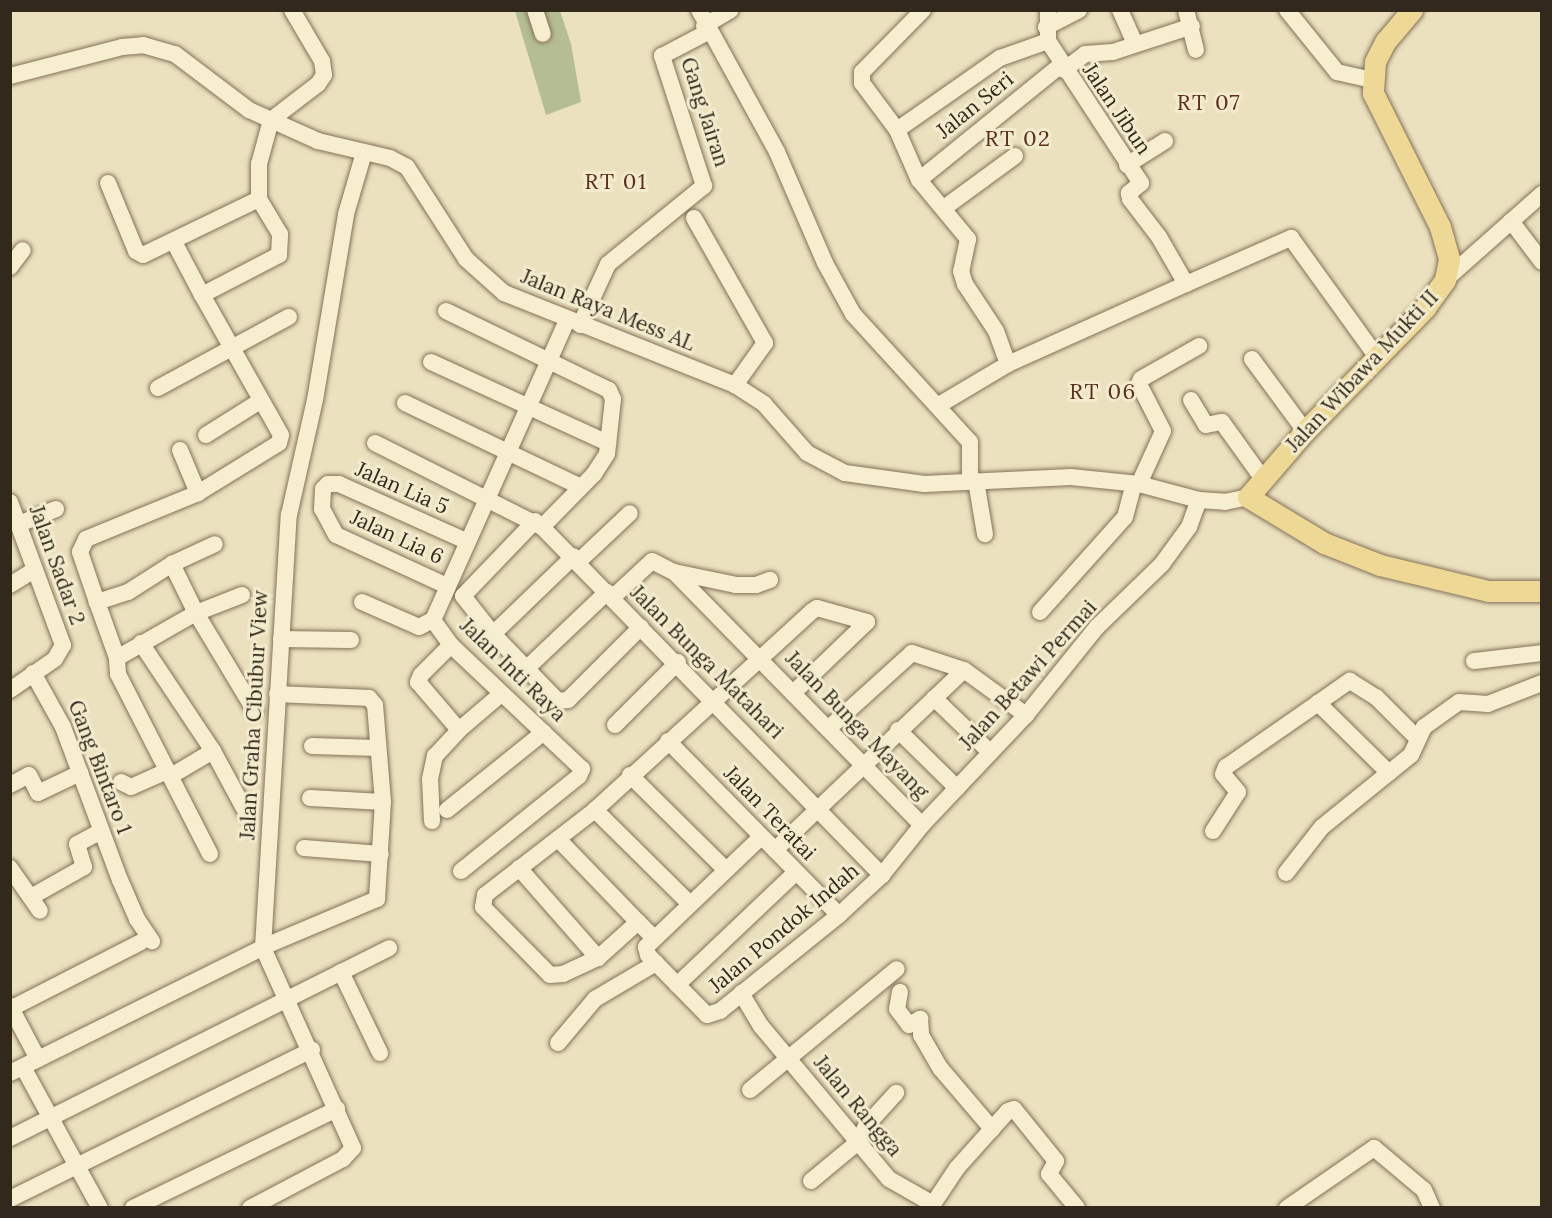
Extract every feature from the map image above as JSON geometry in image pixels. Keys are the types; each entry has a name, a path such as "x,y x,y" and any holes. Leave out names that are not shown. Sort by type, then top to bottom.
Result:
{"main road":[{"name":"Jalan Wibawa Mukti II","path":"1248,497 1305,431 1425,308 1445,280 1449,259 1440,227 1373,93 1375,62 1385,42 1412,10"},
{"path":"1248,497 1324,543 1380,565 1488,591 1542,591"}],"street":[{"path":"202,295 279,255 280,234 259,199 259,164 271,120 318,84 324,75 322,61 292,10"},
{"path":"535,10 543,34"},
{"path":"731,10 704,23 777,152 825,263 854,314 939,405 970,442 973,481 985,534"},
{"path":"923,10 862,72 862,83 897,130 919,180 968,239 963,278 996,331 1008,364"},
{"name":"Jalan Seri","path":"897,130 1047,26 1079,10"},
{"path":"1120,10 1135,44"},
{"path":"1287,10 1337,72 1373,80"},
{"path":"1189,18 1196,50"},
{"name":"Jalan Seri","path":"919,180 1062,68 1085,54 1135,44 1189,18"},
{"name":"Gang Jairan","path":"574,323 608,264 704,186 662,56 704,23"},
{"name":"Jalan Jibun","path":"1047,26 1062,68 1141,183 1130,193 1130,199 1159,237 1186,284"},
{"name":"Jalan Raya Mess AL","path":"10,76 122,46 143,45 175,54 249,110 318,141 390,158 407,167 466,259 486,280 504,293 574,323 735,385 764,404 807,453 845,473 924,484 1071,477 1137,484 1199,500 1225,502 1248,497"},
{"path":"1127,165 1165,141"},
{"name":"Jalan Graha Cibubur View","path":"250,1208 351,1152 337,1109 312,1050 260,950 291,498 315,400 346,214 364,153"},
{"path":"944,208 1015,156"},
{"path":"108,183 136,251 143,255 259,199"},
{"path":"1445,280 1542,194"},
{"path":"694,218 765,343 735,385"},
{"path":"1511,221 1542,262"},
{"path":"939,405 1008,364 1291,238 1376,356"},
{"path":"174,242 231,349 281,435 279,442 198,493 86,539 80,552 117,658 118,674 210,854"},
{"path":"10,267 23,250"},
{"path":"446,311 609,390 613,399 607,454 581,487 464,593 465,601 493,634 558,701 565,702 641,627"},
{"path":"158,388 289,317"},
{"name":"Jalan Inti Raya","path":"461,871 579,776 582,769 578,761 501,694 451,645 433,620 550,360 574,323"},
{"path":"1040,612 1125,517 1137,484 1163,431 1139,384 1141,379 1199,346"},
{"path":"1252,359 1305,431"},
{"path":"430,362 608,443"},
{"path":"1191,399 1206,425 1222,422 1263,479"},
{"path":"206,435 260,401"},
{"path":"405,403 581,487"},
{"name":"Jalan Bunga Matahari","path":"375,443 539,524 678,662 882,875"},
{"path":"180,450 198,493"},
{"name":"Jalan Lia 5","path":"329,528 322,509 323,489 332,482 468,542"},
{"name":"Jalan Betawi Permai","path":"882,875 922,825 1026,716 1097,627 1162,564 1189,527 1199,500"},
{"name":"Jalan Sadar 2","path":"10,502 63,645 55,658 10,690"},
{"path":"18,524 56,509"},
{"path":"493,634 630,513"},
{"name":"Jalan Lia 6","path":"329,528 447,586"},
{"path":"97,602 128,592 172,564 215,544"},
{"path":"526,669 646,563 658,562 674,572 736,585 756,585 770,580"},
{"path":"172,564 196,613 255,711"},
{"path":"10,585 34,570"},
{"name":"Jalan Bunga Mayang","path":"674,572 760,657 922,825"},
{"path":"117,658 196,613 242,595"},
{"path":"362,602 419,627 433,620"},
{"path":"638,922 598,958 563,974 550,975 483,907 485,895 595,810 630,775 817,608 867,622 794,692"},
{"path":"280,639 351,640"},
{"path":"141,643 213,751 247,814"},
{"path":"451,645 420,675 418,682 459,730"},
{"path":"1474,661 1542,652"},
{"path":"828,729 912,653 964,670 1026,716"},
{"path":"615,725 678,662"},
{"path":"775,850 898,730 964,670"},
{"name":"Gang Bintaro 1","path":"11,1007 147,942 120,880 63,727 33,673"},
{"path":"1213,831 1238,792 1223,774 1226,767 1350,681 1376,697 1416,738"},
{"path":"1286,873 1322,827 1411,755 1416,738 1424,727 1459,702 1488,704 1542,683"},
{"path":"24,1066 260,950 377,899 383,802 375,705 369,698 278,694"},
{"path":"432,821 430,779 435,756 459,730 501,694"},
{"path":"934,698 990,752"},
{"path":"1318,703 1389,772"},
{"path":"898,730 957,788"},
{"path":"447,810 544,732"},
{"name":"Jalan Teratai","path":"668,741 839,915"},
{"path":"312,746 377,748"},
{"path":"121,782 131,787 169,774 213,751"},
{"path":"10,785 30,775 38,793 80,773"},
{"path":"630,775 726,870"},
{"path":"310,798 383,802"},
{"path":"595,810 690,904"},
{"path":"11,869 36,904 84,867 77,844 101,831"},
{"path":"761,837 653,937 646,951 677,985 796,872"},
{"path":"558,839 653,937"},
{"path":"304,848 381,854"},
{"path":"519,868 598,958"},
{"name":"Jalan Pondok Indah","path":"677,985 704,1013 714,1015 839,915 882,875"},
{"path":"10,1138 389,948"},
{"path":"558,1042 595,999 656,963"},
{"path":"750,1090 897,969"},
{"path":"341,972 380,1053"},
{"path":"900,992 897,1009 909,1024 920,1019 921,1035 941,1069 992,1129"},
{"name":"Jalan Rangga","path":"741,993 761,1026 889,1179 937,1206 957,1168 1008,1111 1014,1109 1056,1161 1049,1174 1077,1208"},
{"path":"11,1007 24,1066 100,1208"},
{"path":"10,1199 312,1050"},
{"path":"811,1182 858,1142 872,1118 896,1093"},
{"path":"133,1208 337,1109"},
{"path":"1287,1208 1374,1148 1424,1190 1432,1208"}],"green space":[{"path":"515,11 560,11 571,44 581,102 546,115"}],"district":[{"name":"RT 07","path":"1209,103"},
{"name":"RT 02","path":"1018,139"},
{"name":"RT 01","path":"616,182"},
{"name":"RT 06","path":"1103,392"}]}
